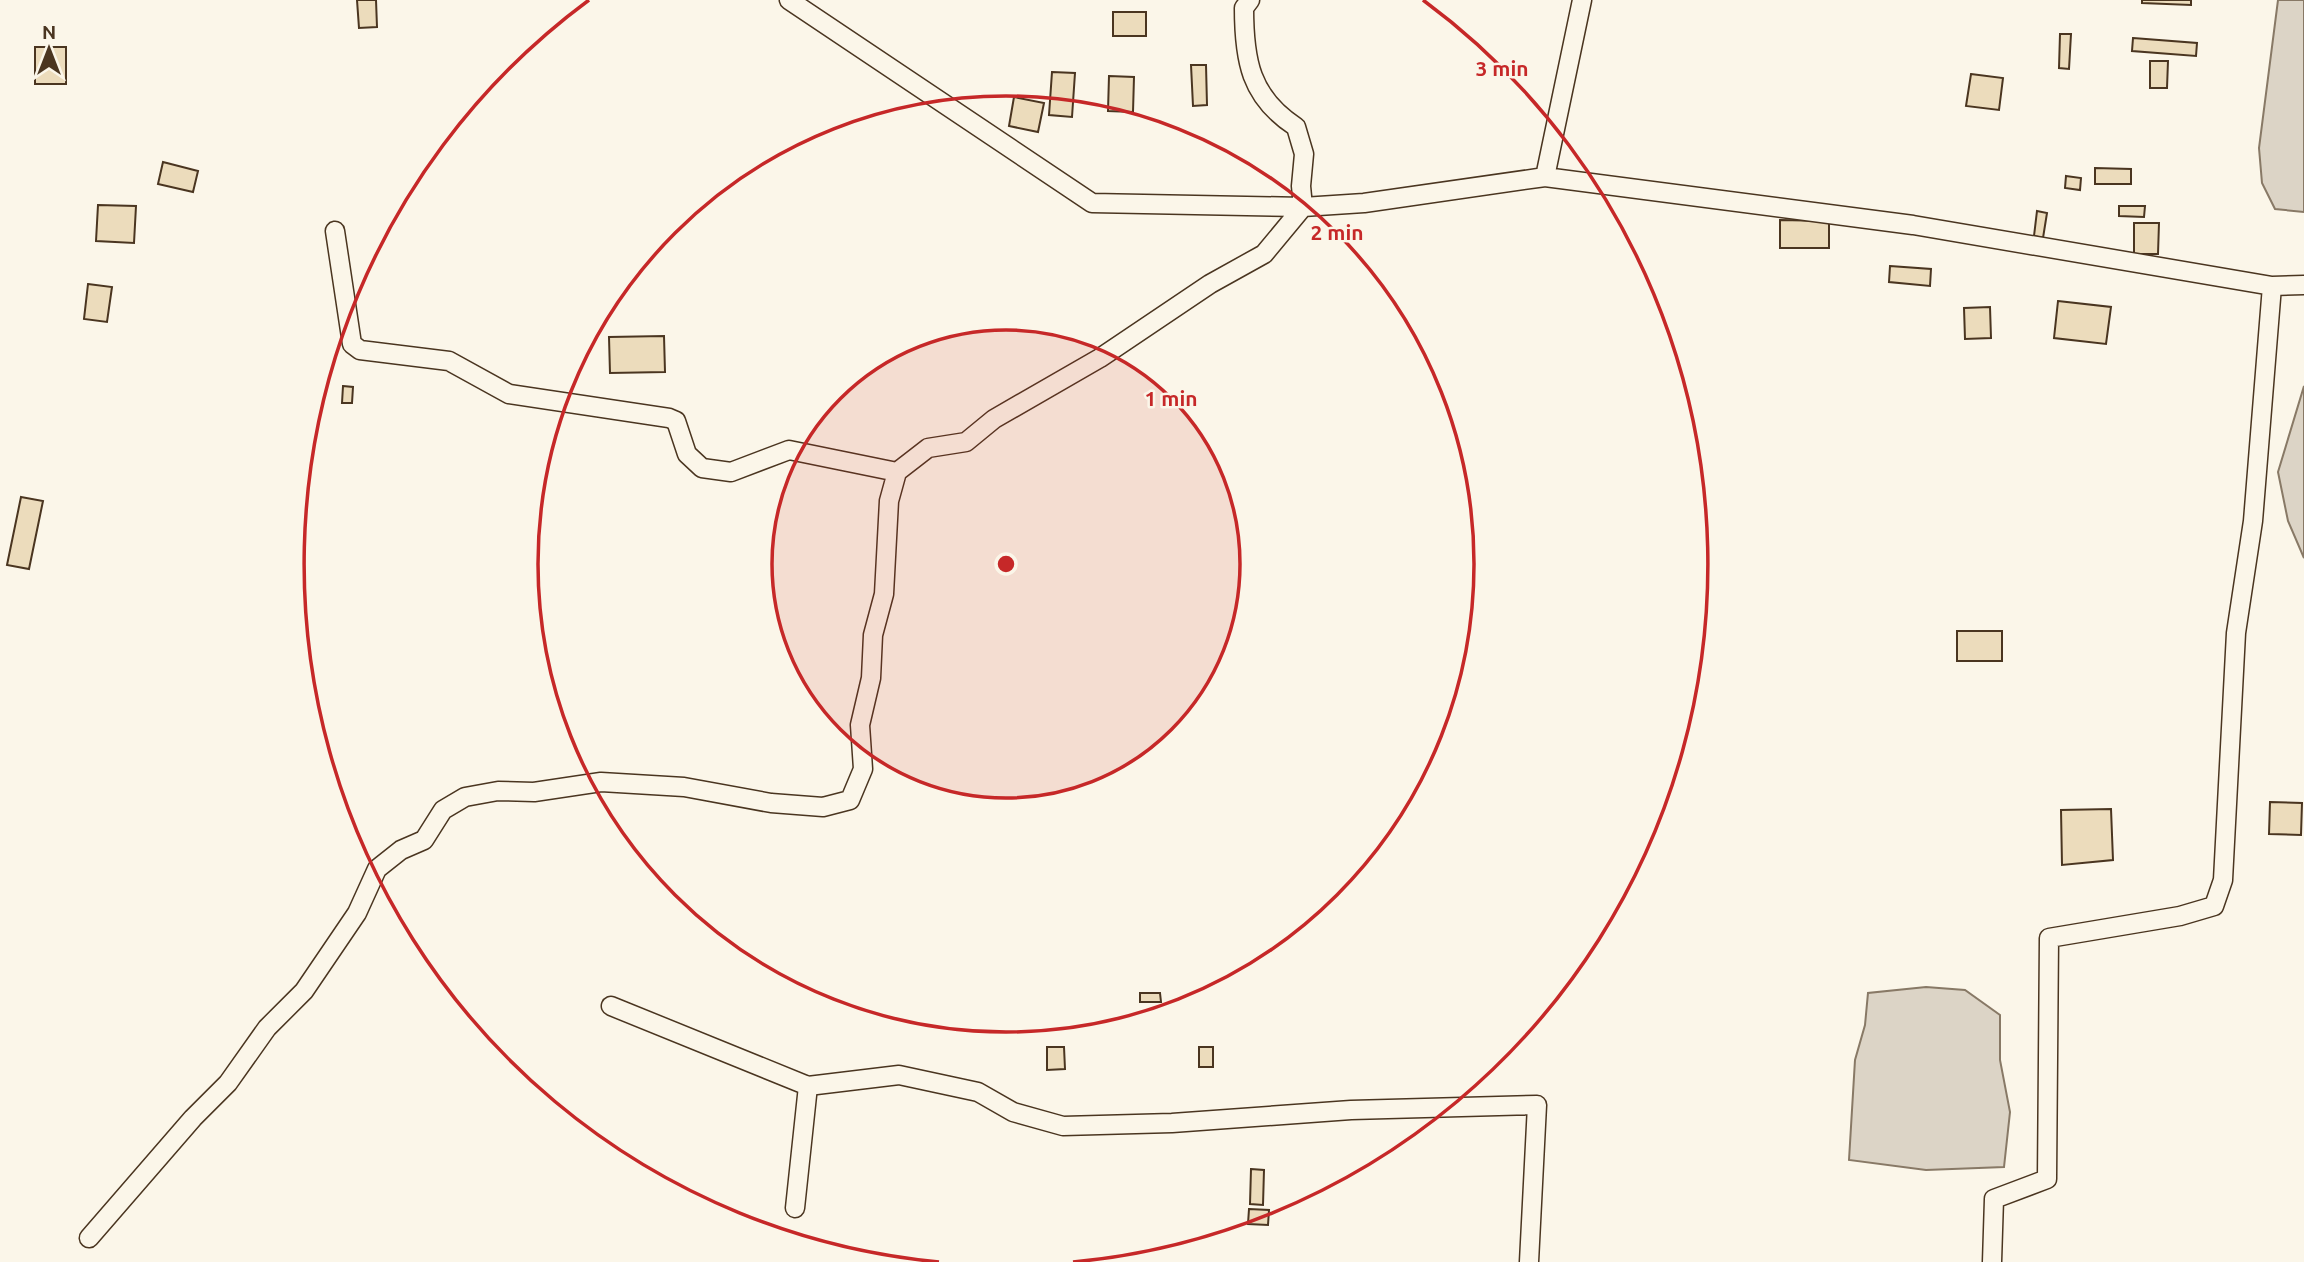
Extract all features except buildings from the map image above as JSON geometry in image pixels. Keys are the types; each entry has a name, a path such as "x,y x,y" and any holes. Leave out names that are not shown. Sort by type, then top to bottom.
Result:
{"street":[{"path":"789,0 1092,203 1303,207 1364,203 1545,177 1913,225 2272,286 2304,285"},
{"path":"89,1238 192,1118 228,1083 267,1028 304,991 357,912 377,869 401,850 424,840 443,810 466,797 498,790 534,792 601,782 684,787 771,803 823,807 850,800 863,769 860,724 871,678 873,635 884,594 889,501 897,472 928,448 966,442 994,419 1100,358 1210,284 1264,254 1303,207 1301,186 1304,154 1296,127 1277,114 1249,71 1244,8 1250,0"},
{"path":"1545,177 1582,0"},
{"path":"335,231 352,344 360,351 449,362 509,394 669,418 676,421 687,454 702,468 731,472 789,450 897,472"},
{"path":"1992,1262 1994,1199 2048,1180 2049,938 2180,916 2214,906 2223,880 2236,633 2253,521 2272,286"},
{"path":"611,1006 808,1086 899,1075 978,1092 1013,1112 1063,1126 1171,1123 1351,1110 1537,1105 1529,1262"},
{"path":"795,1208 808,1086"}],"shaded area":[{"path":"2278,0 2304,0 2304,212 2275,209 2262,183 2259,148"},
{"path":"2304,386 2304,558 2288,521 2278,472"},
{"path":"1926,987 1965,990 2000,1015 2000,1060 2010,1112 2004,1167 1926,1170 1849,1160 1855,1060 1865,1025 1868,993"}]}
